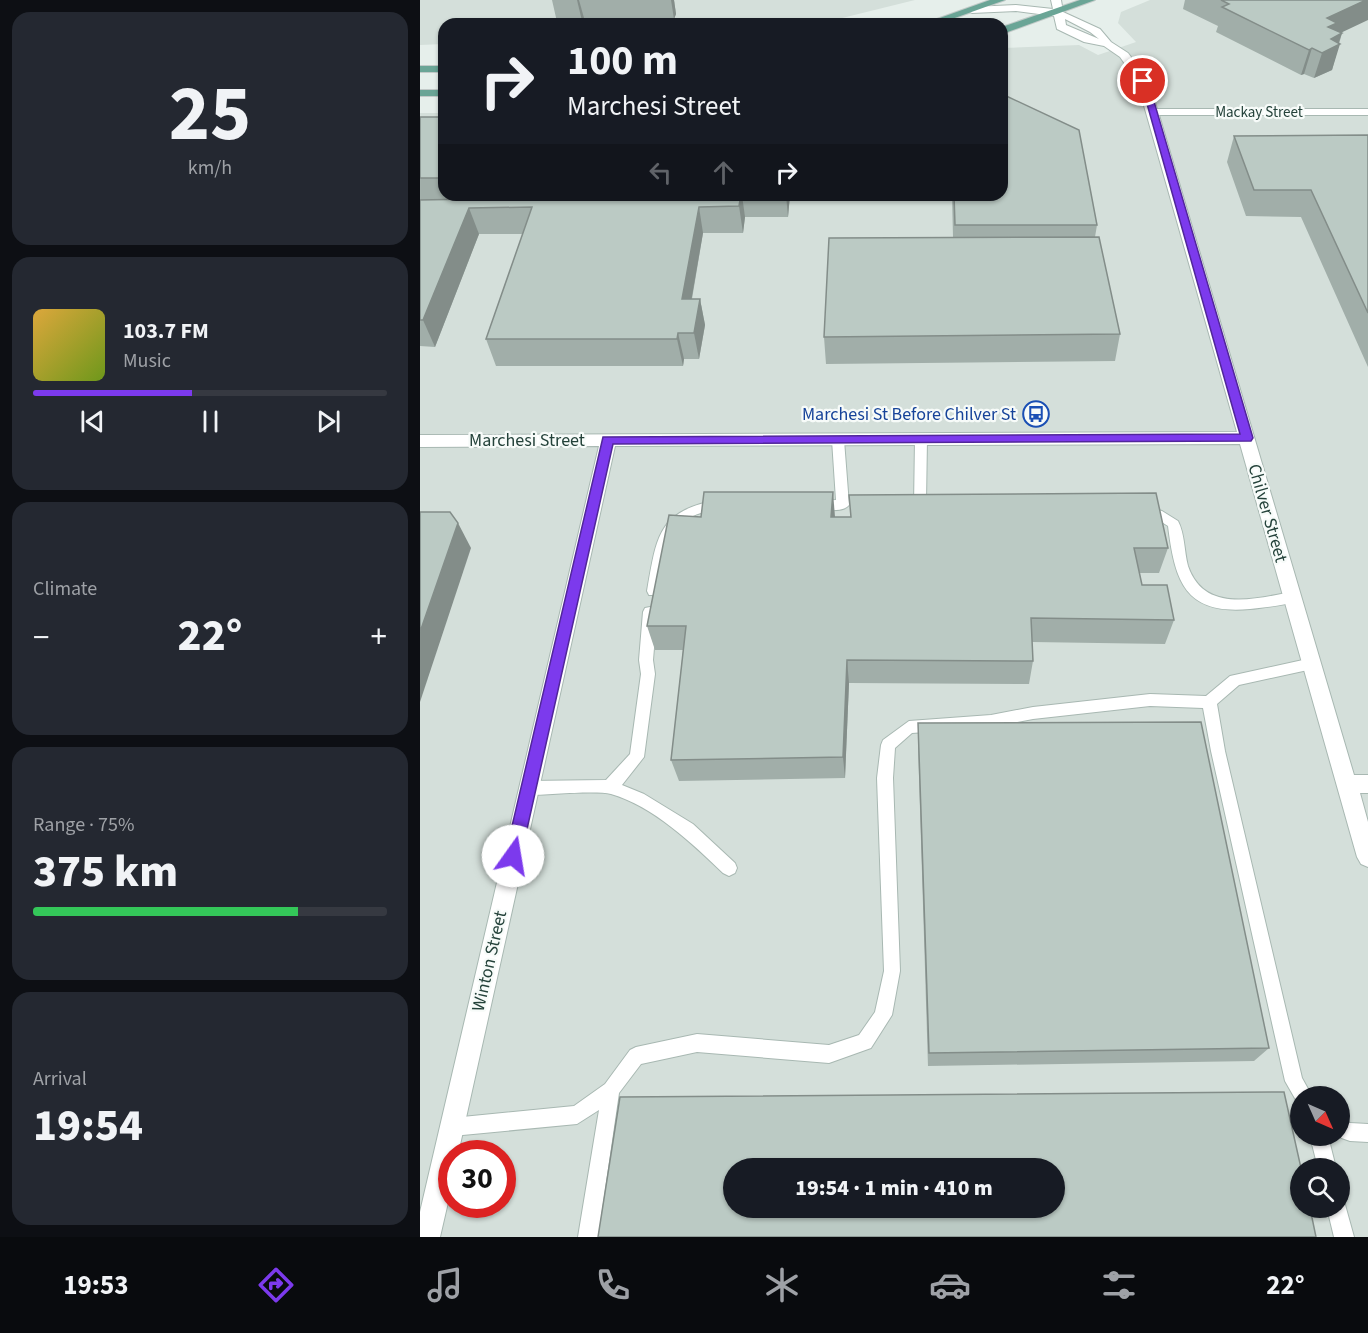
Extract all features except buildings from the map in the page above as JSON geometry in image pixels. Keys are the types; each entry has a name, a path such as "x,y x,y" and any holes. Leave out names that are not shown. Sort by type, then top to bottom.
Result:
{"main road":[{"path":"947,18 1000,0"},
{"path":"1008,29 1090,0"},
{"path":"420,69 438,69"},
{"path":"420,93 438,93"}],"street":[{"path":"972,10 1030,7 1057,12 1056,0"},
{"name":"Chilver Street","path":"1057,12 1061,27 1088,40 1107,44 1124,55 1136,68 1143,81 1368,857"},
{"name":"Mackay Street","path":"1151,111 1368,112"},
{"name":"Marchesi Street","path":"420,441 1247,438"},
{"name":"Winton Street","path":"427,1237 608,440"},
{"path":"1346,784 1368,784"}],"lane":[{"path":"921,439 920,506 944,506"},
{"path":"809,504 843,505 838,440"},
{"path":"610,787 637,757 648,674 646,660 650,613 663,540 677,517 701,506 731,502"},
{"path":"1130,510 1158,513 1174,524 1178,553 1190,585 1205,600 1243,605 1293,597"},
{"path":"452,1127 577,1115 611,1090 636,1056 697,1042 829,1054 865,1042 883,1015 892,971 885,778 888,744 909,727 992,721 1033,713 1150,700 1209,702 1235,680 1312,664"},
{"path":"1209,702 1218,751 1297,1086"},
{"path":"528,788 610,787 639,799 688,829 729,868"},
{"path":"588,1237 611,1090"},
{"path":"1350,1132 1368,1133"},
{"path":"1339,1218 1344,1237"}],"shaded area":[{"path":"420,0 915,0 842,18 438,18 438,44 420,45"},
{"path":"1150,0 1368,0 1368,1237 420,1237 420,113 438,113 438,201 1008,201 1008,48 1079,45 1098,55 1136,42 1118,23 1121,12"}],"place":[{"name":"Marchesi St Before Chilver St","path":"1036,414"}],"route":[{"path":"513,856 608,440 1247,438 1143,81"}]}
